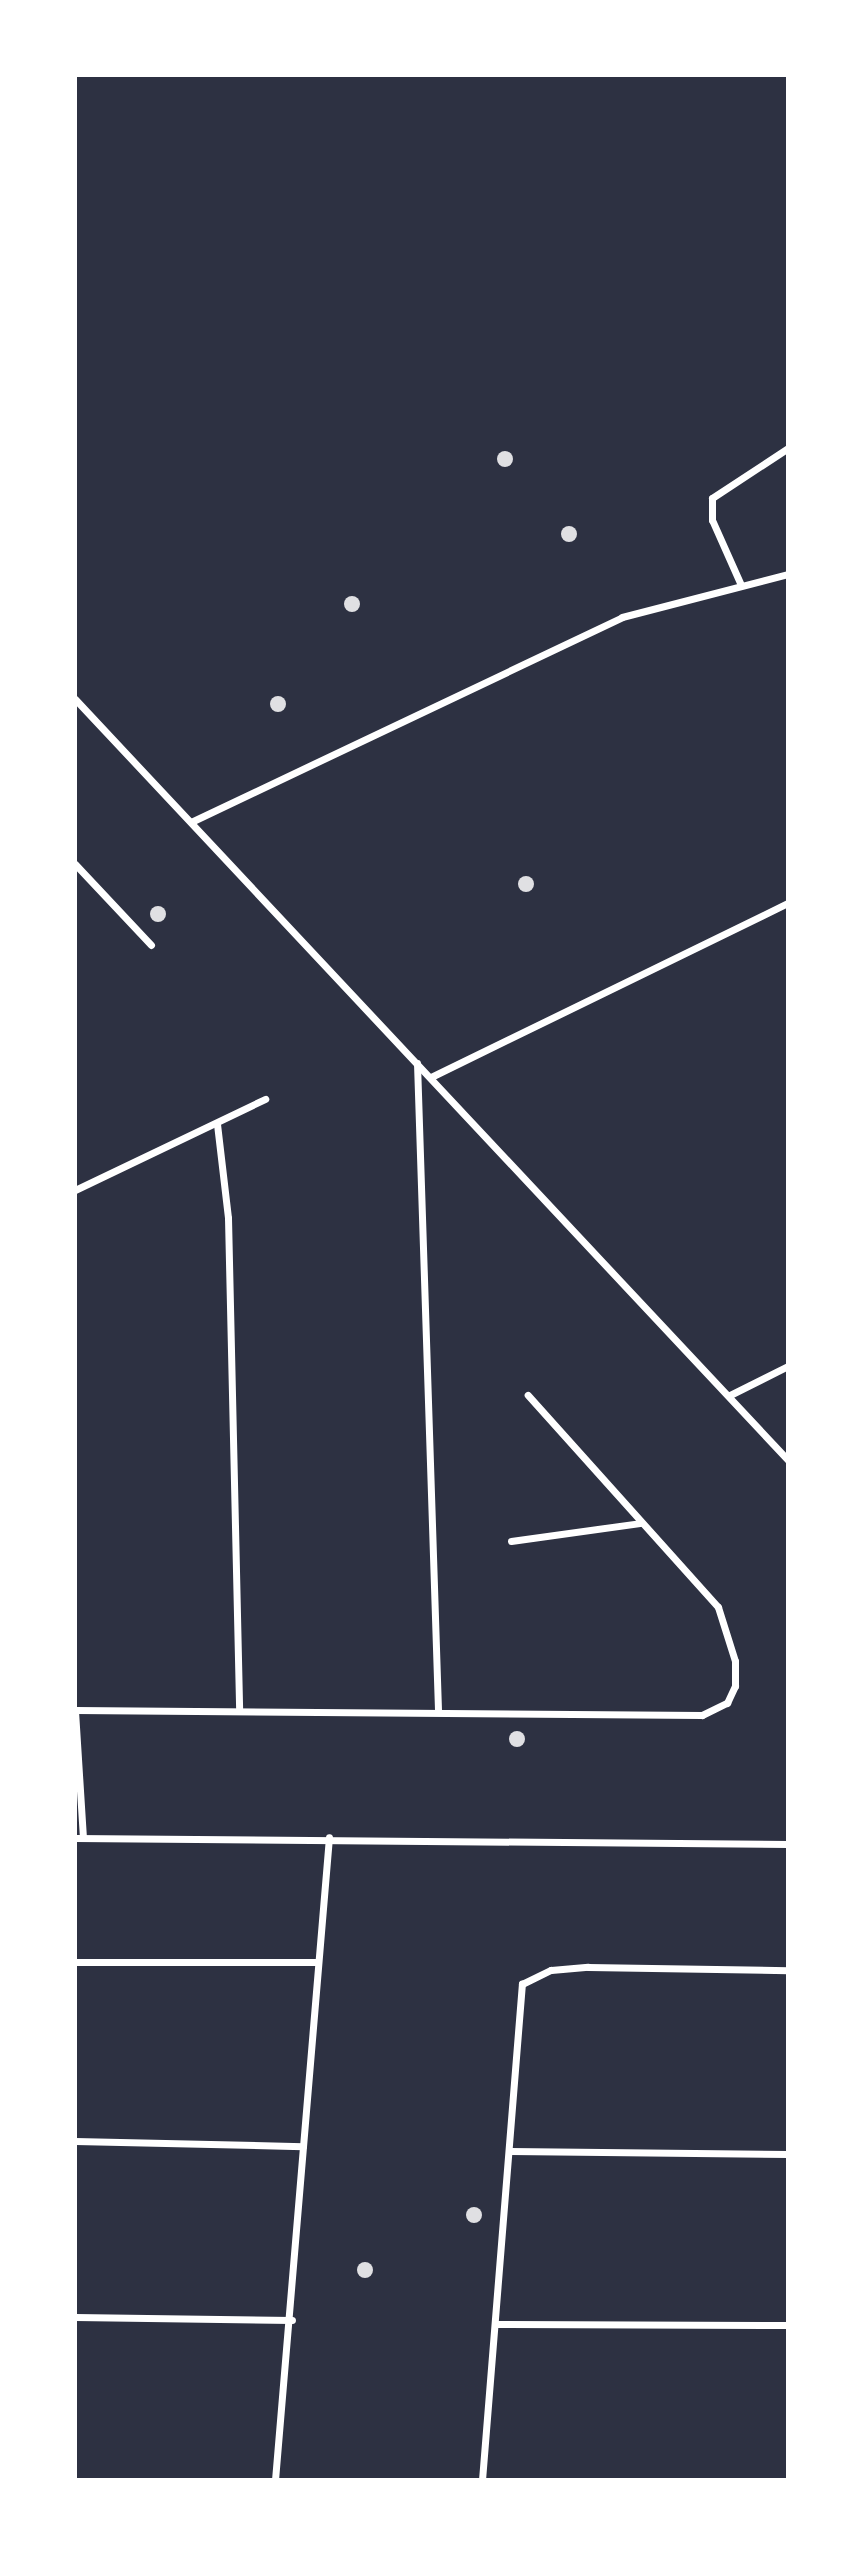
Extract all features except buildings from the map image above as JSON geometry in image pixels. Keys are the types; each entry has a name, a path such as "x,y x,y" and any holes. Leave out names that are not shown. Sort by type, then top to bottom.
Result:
{"street":[{"path":"741,585 712,520 712,498 788,448"},
{"path":"191,822 622,617 788,574"},
{"path":"75,699 730,1395 788,1460"},
{"path":"75,864 151,945"},
{"path":"431,1077 788,903"},
{"path":"417,1062 438,1711"},
{"path":"75,1190 265,1099"},
{"path":"217,1124 228,1218 239,1708"},
{"path":"730,1395 788,1366"},
{"path":"527,1395 718,1607 735,1661 735,1686 727,1703 702,1715 239,1708 75,1710 79,1838 329,1838 788,1844"},
{"path":"511,1541 640,1523"},
{"path":"275,2480 292,2320 303,2146 329,1838"},
{"path":"75,1962 318,1962"},
{"path":"482,2480 498,2324 517,2000 534,1975 588,1967 788,1970"},
{"path":"75,2141 303,2146"},
{"path":"510,2151 788,2154"},
{"path":"75,2317 292,2320"},
{"path":"498,2324 788,2325"}]}
